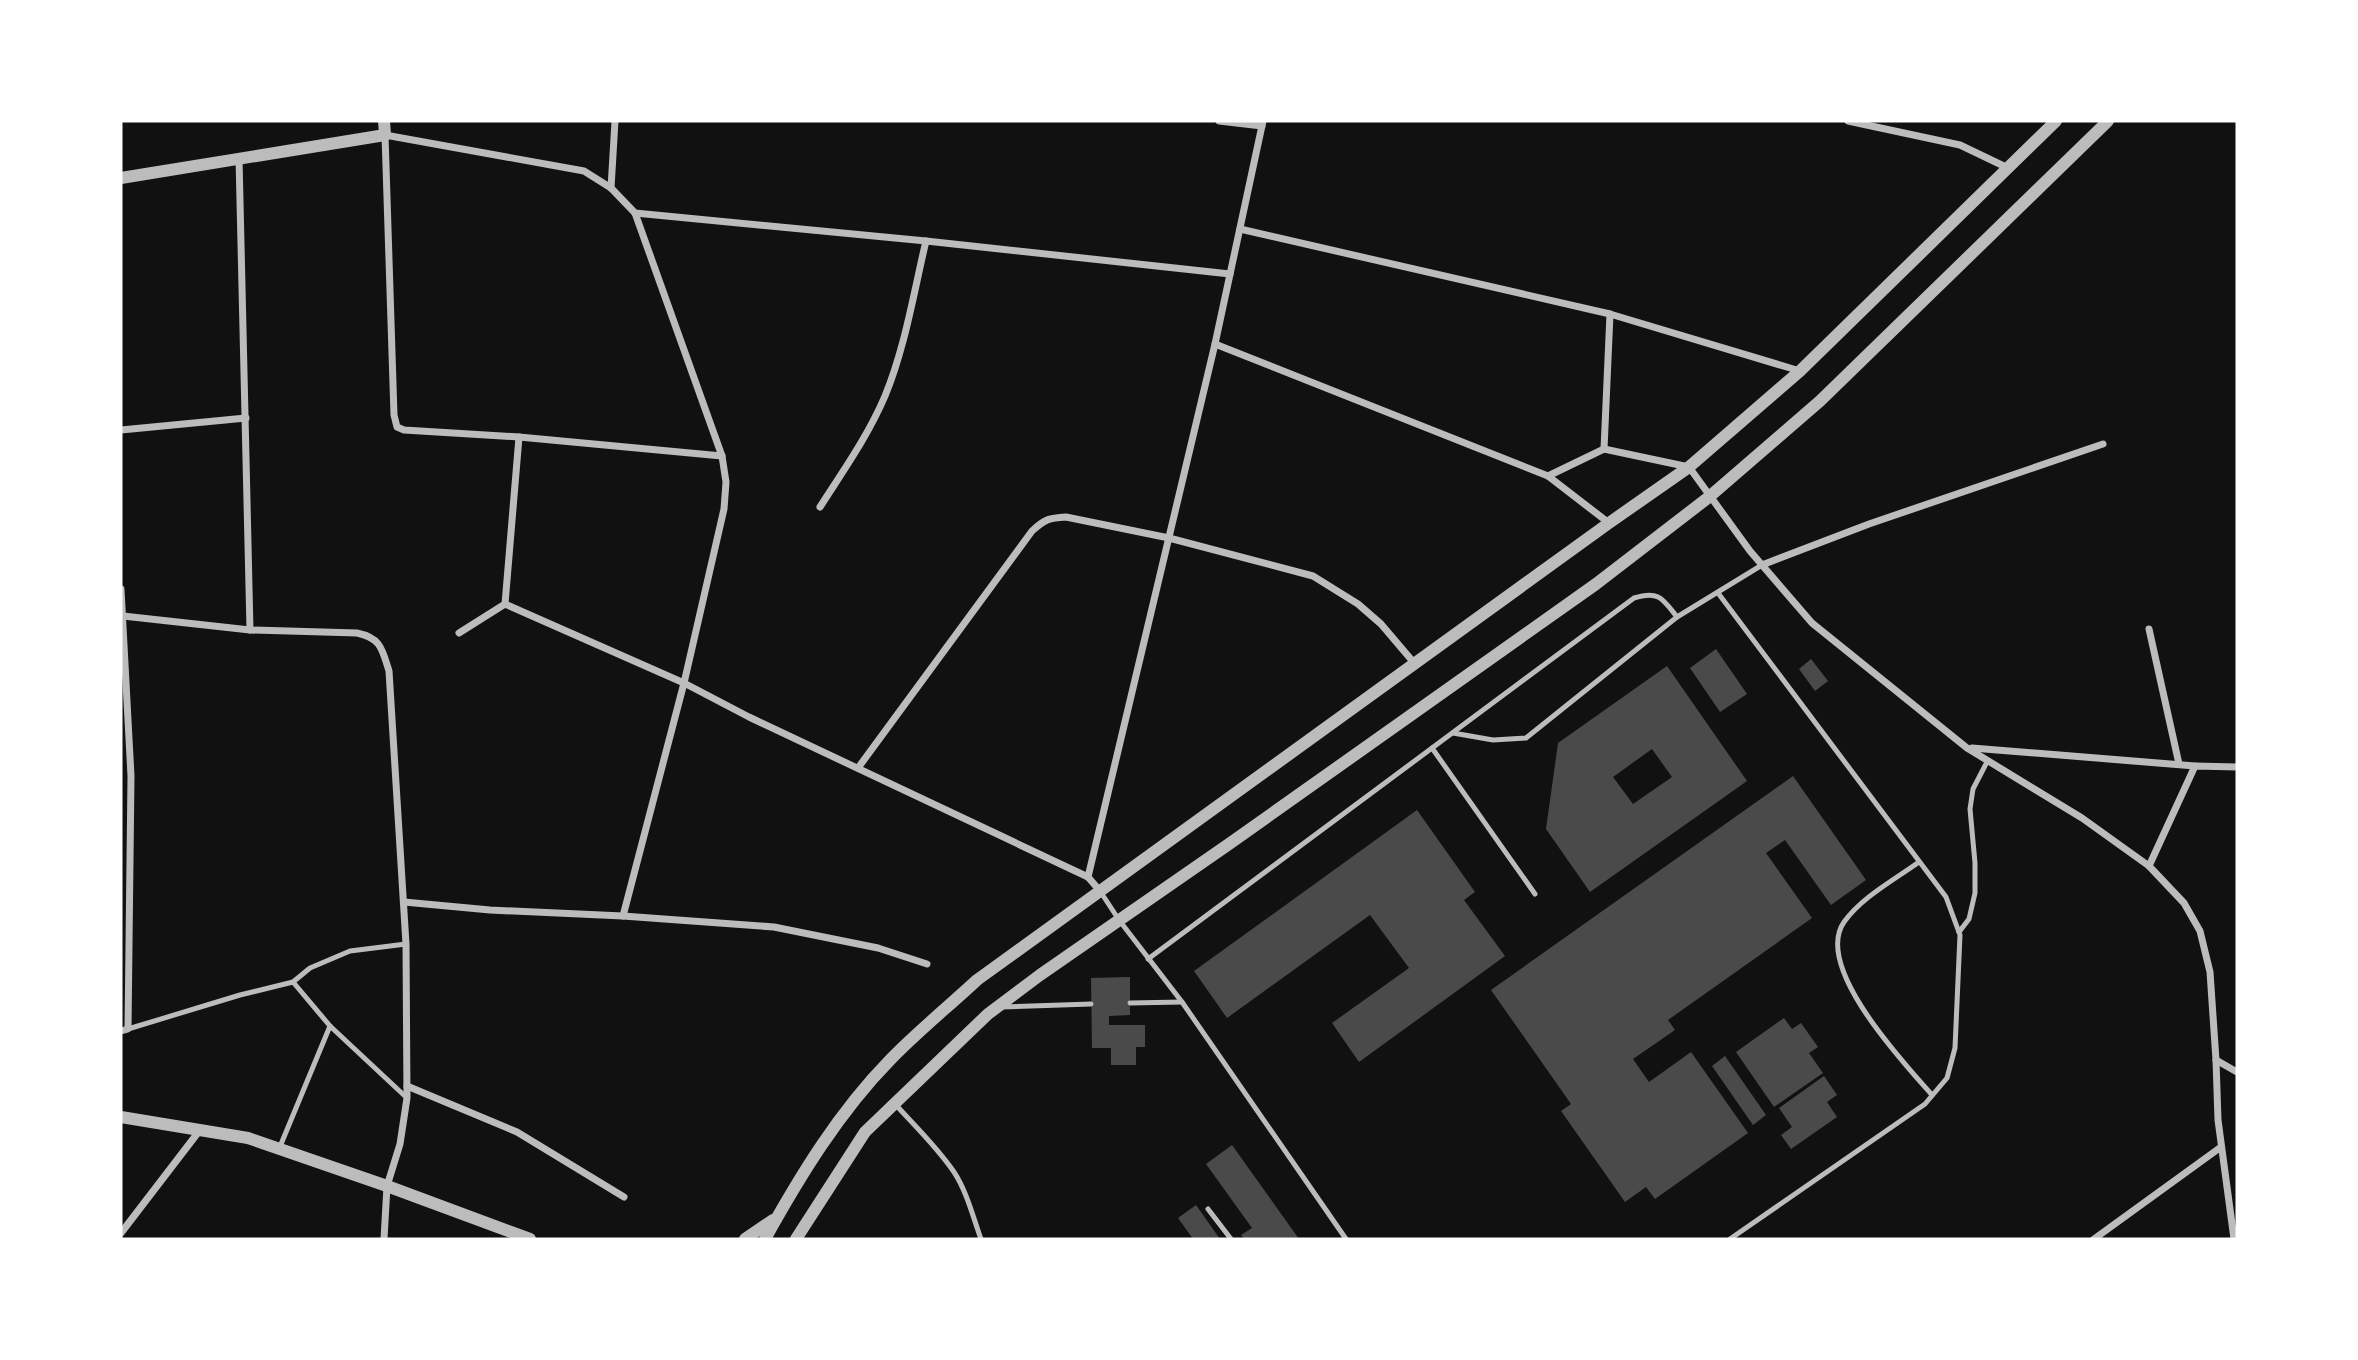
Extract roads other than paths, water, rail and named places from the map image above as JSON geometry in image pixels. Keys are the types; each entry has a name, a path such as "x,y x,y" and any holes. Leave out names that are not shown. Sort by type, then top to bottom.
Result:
{"street":[{"path":"384,121 395,423 404,430 520,437 722,456"},
{"path":"611,188 615,121"},
{"path":"1088,877 1215,344 1263,123 1219,121"},
{"path":"1848,121 1961,145 2009,168"},
{"path":"765,1239 796,1184 849,1107 890,1060 977,980 1689,467 1800,371 2056,121"},
{"path":"797,1238 865,1132 998,1007 1596,584 1709,497 1820,401 2108,121"},
{"path":"121,178 385,135 584,171 611,188 635,213 722,456 726,482 724,509 684,683 623,916"},
{"path":"239,158 250,631"},
{"path":"635,213 1230,274"},
{"path":"1240,229 1610,314 1800,371"},
{"path":"820,507 870,429 886,395 926,241"},
{"path":"1604,449 1610,314"},
{"path":"1215,344 1548,475 1609,523"},
{"path":"121,430 246,418"},
{"path":"505,604 520,437"},
{"path":"1762,565 1869,524 2103,444"},
{"path":"1548,475 1604,449 1689,467 1762,565 1812,623 1967,748 2082,818 2149,866 2184,903 2200,931 2210,972 2217,1060 2218,1121 2234,1239"},
{"path":"858,768 1032,531 1045,520 1066,517 1168,538 1313,576 1359,604 1381,624 1415,664"},
{"path":"121,589 131,776 125,1030"},
{"path":"459,633 505,604"},
{"path":"505,604 684,683 1088,877 1100,891"},
{"path":"123,616 250,631 357,633 372,636 382,648 390,671 404,902 407,1086 400,1144 387,1186 384,1239"},
{"path":"2149,629 2179,764"},
{"path":"1967,748 2195,766 2237,766"},
{"path":"2149,866 2195,766"},
{"path":"404,902 490,910 774,927 878,948 927,964"},
{"path":"2217,1060 2237,1072"},
{"path":"407,1086 517,1132 624,1196"},
{"path":"121,1117 248,1139 387,1186 530,1239"},
{"path":"121,1233 200,1130"},
{"path":"2094,1239 2221,1147"},
{"path":"745,1239 777,1218"}],"lane":[{"path":"1453,733 1493,740 1526,738 1677,617 1762,565"},
{"path":"1718,593 1945,897 1959,932 1960,978 1955,1048 1947,1078 1925,1104 1730,1239"},
{"path":"1148,959 1634,598 1647,594 1661,597 1677,617"},
{"path":"1432,748 1535,894"},
{"path":"1959,932 1969,919 1975,893 1970,809 1972,789 1988,760"},
{"path":"1919,862 1857,907 1842,925 1838,947 1847,982 1873,1024 1932,1095"},
{"path":"1100,891 1182,1002 1346,1239"},
{"path":"125,1030 293,982 310,968 350,951 406,944"},
{"path":"293,982 330,1026 407,1098"},
{"path":"1130,1003 1182,1002"},
{"path":"998,1007 1091,1004"},
{"path":"279,1149 330,1026"},
{"path":"895,1104 955,1173 970,1204 981,1239"},
{"path":"1208,1209 1231,1239"}]}
